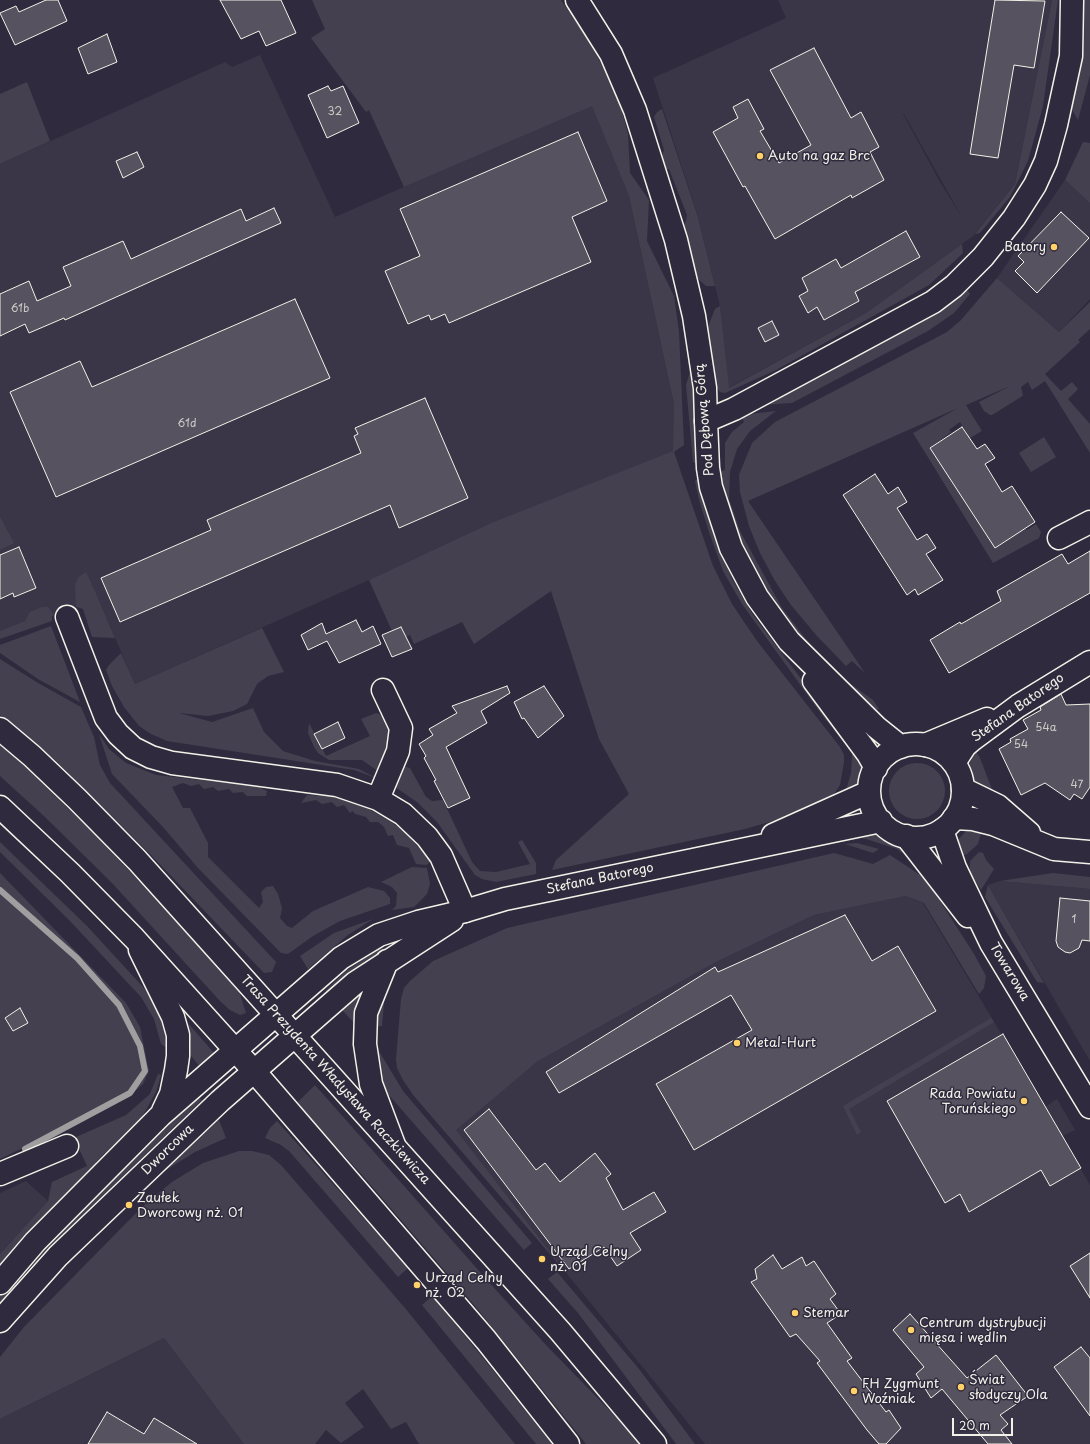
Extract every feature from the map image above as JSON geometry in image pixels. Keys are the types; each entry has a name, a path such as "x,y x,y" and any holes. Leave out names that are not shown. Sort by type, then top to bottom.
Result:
{"street":[{"name":"Pod Dębową Górą","path":"577,0 611,54 635,110 676,240 694,316 705,388 708,468 712,487 731,548 757,597 789,641 876,727 901,747"},
{"path":"706,421 734,409 933,302 954,286 983,257 1014,218 1035,185 1046,161 1056,125 1071,56 1072,0"},
{"path":"1059,538 1090,522"},
{"path":"67,617 106,718 118,734 139,751 172,763 343,786 378,798 412,821 434,846 446,867 465,911"},
{"path":"789,641 810,677 868,754 876,768"},
{"name":"Stefana Batorego","path":"954,763 965,746 1018,706 1090,662"},
{"path":"378,798 398,751 401,728 383,690"},
{"path":"925,745 1018,706"},
{"name":"Trasa Prezydenta Władysława Raczkiewicza","path":"0,729 32,756 137,860 560,1331 655,1444"},
{"path":"948,824 961,804 963,789 961,778 954,763 945,754 925,745 909,744 885,756 871,778 870,792 872,807 881,822 895,832 906,836 926,837 948,824 973,819 993,824 1054,849 1090,852"},
{"path":"963,789 998,806 1040,843"},
{"name":"Stefana Batorego","path":"737,850 870,792"},
{"path":"0,807 70,873 134,938 254,1071 486,1340 568,1444"},
{"name":"Stefana Batorego","path":"236,1051 341,958 379,935 418,922 465,911 505,899 737,850 881,822"},
{"name":"Towarowa","path":"948,824 955,868 991,943 1090,1107"},
{"path":"906,836 960,907 991,943"},
{"name":"Stefana Batorego","path":"274,1053 355,983 465,911"},
{"path":"134,938 162,991 173,1017 178,1035 178,1056 171,1094 161,1115"},
{"path":"387,961 366,1013 365,1044 371,1084 396,1148"},
{"path":"0,1283 35,1242 161,1115 236,1051"},
{"name":"Dworcowa","path":"0,1320 58,1256 220,1101 274,1053"},
{"path":"0,1174 67,1146"}],"shaded area":[{"path":"312,0 561,0 586,36 617,93 628,134 630,173 649,200 647,241 674,296 679,332 684,445 674,452 713,566 732,604 757,641 840,747 844,755 840,785 832,797 773,821 745,829 552,870 556,860 629,794 599,739 551,591 474,644 462,622 414,644 410,635 406,637 401,627 392,631 369,580 491,523 673,451 674,404 629,196 592,106 404,187 369,110 366,112 311,38 325,29"},
{"path":"778,0 1052,0 1015,184 973,236 866,313 728,388 720,306 697,213 653,78 786,18","holes":["904,114 963,219 940,182"]},
{"path":"1052,0 1058,0 1043,106 1028,161 1010,197 980,233 975,234 1015,184"},
{"path":"1083,0 1090,0 1090,75 1078,120 1071,108"},
{"path":"260,55 335,217 592,105 629,196 674,404 674,451 491,523 369,580 135,684 98,598 0,635 0,164 225,62 232,67"},
{"path":"27,82 50,141 0,164 0,94"},
{"path":"662,109 697,214 715,286 706,286 696,277 683,227 687,215 669,169 665,169 661,158 664,150 654,117 657,112"},
{"path":"1083,142 1090,143 1090,203 1065,180"},
{"path":"1065,180 1090,203 1090,299 1059,332 997,278"},
{"path":"962,244 963,253 929,285 776,370 725,393 720,392 714,384 707,329 715,309 720,306 729,388 866,313"},
{"path":"997,278 1059,332 1090,302 1090,329 1078,340 1080,342 1045,374 1061,391 1072,382 1078,389 1068,399 1090,424 1090,453 1045,381 1032,390 1028,382 1021,387 1023,395 1021,397 992,415 984,411 979,402 1010,386 966,405 982,431 970,438 960,422 949,430 951,432 930,448 995,548 1025,528 1027,530 1036,524 1041,532 1039,538 993,563 913,433 958,408 748,501 865,673 852,661 846,666 817,636 791,605 775,581 760,553 749,526 740,492 739,475 752,443 775,422 947,332 961,320"},
{"path":"963,290 968,291 970,294 954,313 928,331 792,403 761,405 918,324 942,308"},
{"path":"691,368 697,464 693,462 686,385"},
{"path":"776,411 750,431 737,449 730,472 729,499 740,531 782,608 836,674 811,654 783,616 758,577 732,523 722,488 719,472 725,470 725,443 732,432 744,422 741,415"},
{"path":"1044,437 1056,457 1031,472 1019,453"},
{"path":"699,477 714,537 732,579 753,615 808,688 848,735 840,737 822,715 742,604 723,571 709,532 695,481"},
{"path":"0,517 14,543 0,550"},
{"path":"86,572 115,638 92,637 83,609 76,607 75,584 79,577"},
{"path":"42,607 48,607 54,615 52,616 52,621 0,639 0,631 25,621 30,612"},
{"path":"51,626 80,702 38,679 0,653 0,645"},
{"path":"262,628 284,672 268,676 257,684 247,704 233,711 208,716 179,713 212,722 253,708 264,732 283,751 315,761 359,769 376,778 354,770 167,741 151,734 139,726 124,707 112,686 106,670 121,653 135,684"},
{"path":"0,659 38,683 81,707 94,737 100,765 110,783 276,962 272,972 264,973 149,853 55,760 0,715"},
{"path":"848,682 873,700 879,709 872,711 848,686"},
{"path":"376,713 391,724 395,734 382,774 362,760 329,760 318,753 308,733 309,723 326,756 370,736 361,719"},
{"path":"99,734 109,749 126,763 156,775 257,786 267,791 266,796 247,796 243,792 233,793 229,789 218,791 213,787 204,789 199,784 191,786 183,783 172,787 183,808 190,808 208,843 208,857 259,908 263,902 261,892 266,887 273,886 278,894 282,908 280,918 287,926 292,928 313,911 368,887 384,891 390,898 390,904 340,921 313,936 288,954 281,953 198,868 163,827 112,774"},
{"path":"0,742 94,834 233,980 239,991 246,1013 240,1015 230,1010 220,1001 112,883 45,817 0,776"},
{"path":"857,750 863,764 862,776 856,786 845,794 851,773 852,754"},
{"path":"975,750 980,758 993,792 976,786 969,766"},
{"path":"917,763 928,765 937,771 943,780 945,791 943,802 937,811 928,817 917,819 906,817 897,811 891,802 889,791 891,780 897,771 906,765"},
{"path":"402,766 410,768 426,797 432,801 443,800 472,862 480,871 496,872 530,864 518,842 522,840 536,863 536,874 496,882 482,879 475,875 437,822 417,802 395,787"},
{"path":"307,795 339,797 363,806 390,821 405,832 431,862 426,865 416,864 409,848 397,845 393,835 388,836 384,827 378,822 370,822 366,817 355,814 353,811 350,813 344,805 337,807 332,802 322,804 316,800 301,803"},
{"path":"973,828 982,830 978,844 967,854 959,857 956,849 957,841 967,830"},
{"path":"859,832 876,833 887,841 906,848 916,863 897,849 863,838"},
{"path":"0,842 87,926 143,987 153,1001 161,1019 166,1034 167,1048 161,1044 154,1019 141,997 69,920 0,852"},
{"path":"857,843 879,849 873,853 845,844"},
{"path":"979,852 983,853 986,860 994,869 981,890 970,872 970,861"},
{"path":"834,853 873,864 890,855 920,875 933,890 974,954 986,976 984,988 979,994 924,903 906,896 814,915 716,962 538,1061 456,1130 567,1274 414,1096 403,1080 397,1068 396,1059 401,999 404,988 433,961 507,928"},
{"path":"412,867 427,868 430,884 427,894 414,907 392,910 396,906 397,893 392,887 381,882"},
{"path":"0,873 126,1003 140,1027 149,1071 143,1084 134,1092 116,1103 0,1159"},
{"path":"1053,873 1090,877 1090,889 1000,881"},
{"path":"1000,881 1090,889 1090,1061 988,885"},
{"path":"988,885 1044,983 1037,982 985,897"},
{"path":"906,896 923,903 1045,1107 1057,1099 1075,1130 1062,1136 1090,1185 1090,1444 705,1444 567,1274 455,1130 538,1061 716,962 814,915"},
{"path":"373,919 348,935 308,969 300,956 334,933"},
{"path":"380,948 384,949 329,994 325,991 346,971"},
{"path":"364,989 355,1024 342,1010"},
{"path":"385,992 382,1026 374,1027 378,1010"},
{"path":"181,1015 214,1053 200,1067 188,1052"},
{"path":"991,1018 994,1022 849,1109 861,1132 857,1135 843,1106"},
{"path":"376,1049 379,1051 403,1091 532,1243 524,1250 388,1094 381,1079"},
{"path":"158,1074 161,1075 156,1092 142,1117 96,1162 101,1166 0,1270 0,1254 48,1201 52,1182 87,1166 74,1138 126,1115 150,1094"},
{"path":"315,1085 487,1280 545,1344 617,1418 639,1444 586,1444 475,1306 363,1176 303,1110 298,1102"},
{"path":"198,1097 202,1100 45,1251 28,1270 0,1309 0,1294 27,1262 96,1191 128,1164"},
{"path":"219,1120 226,1138 195,1152 163,1172"},
{"path":"277,1121 408,1268 398,1277 290,1152 281,1145 265,1138 270,1128"},
{"path":"239,1151 252,1151 269,1155 281,1165 405,1308 515,1444 419,1444 406,1422 391,1429 363,1389 345,1403 364,1427 341,1443 326,1430 315,1444 244,1444 164,1338 0,1419 0,1357 24,1327 142,1207 172,1182 203,1163"},
{"path":"26,1181 48,1201 0,1254 0,1193"},
{"path":"557,1272 639,1369 695,1444 676,1444 578,1313 548,1279"},
{"path":"432,1296 552,1444 536,1444 422,1305"},
{"path":"164,1338 244,1444 0,1444 0,1419"}],"building":[{"path":"46,0 58,0 67,21 15,45 0,13 16,6 19,12"},
{"path":"220,0 281,0 296,33 266,46 259,31 241,39"},
{"path":"995,0 1045,1 1034,68 1014,65 998,158 970,154"},
{"path":"107,34 117,62 88,74 78,48"},
{"path":"814,48 851,118 861,112 879,147 870,152 884,180 852,198 851,195 775,239 745,186 743,187 713,132 738,118 733,107 748,99 764,129 760,131 779,163 811,145 770,70"},
{"path":"328,86 331,91 343,86 359,123 327,138 308,95"},
{"path":"578,132 607,201 572,217 591,262 449,323 445,314 431,320 429,315 408,324 385,271 420,256 400,209"},
{"path":"137,152 144,167 123,178 116,161"},
{"path":"274,208 281,223 65,320 64,318 29,333 25,324 0,336 0,294 29,281 37,301 71,286 63,267 123,241 131,259 241,209 246,221"},
{"name":"Batory","path":"1061,212 1089,238 1037,293 1015,271 1024,262 1018,256"},
{"path":"906,231 920,257 855,292 859,301 824,320 817,307 808,313 799,296 808,291 802,278 836,259 841,268"},
{"path":"295,299 330,378 56,497 10,392 80,361 92,387"},
{"path":"772,321 779,335 765,342 758,328"},
{"path":"425,398 468,498 399,528 390,505 120,622 101,578 211,530 207,520 361,453 354,436 358,434 355,428"},
{"path":"962,427 977,449 985,444 995,458 985,464 1002,492 1012,486 1035,522 995,548 930,448"},
{"path":"875,474 888,494 898,487 907,502 897,508 917,540 927,534 936,548 926,554 943,580 918,595 915,589 907,595 843,495"},
{"path":"19,547 36,588 14,597 13,593 0,599 0,555"},
{"path":"1090,551 1090,593 949,673 930,640 960,622 961,624 1001,601 997,591 1062,554 1068,564"},
{"path":"356,620 362,632 373,626 381,644 339,663 327,641 308,650 301,635 322,623 326,634"},
{"path":"401,627 412,649 392,657 382,635"},
{"path":"507,686 510,693 481,711 487,723 446,747 470,798 448,808 434,781 436,780 424,758 426,756 419,744 433,735 429,729 457,713 452,706"},
{"path":"544,686 564,716 538,738 524,718 522,719 514,702"},
{"path":"1061,694 1066,705 1090,704 1090,787 1082,799 1074,794 1070,800 1045,783 1021,795 999,749 1011,742 1010,739 1028,729 1023,720 1041,710 1040,707"},
{"path":"338,722 345,738 322,749 314,734"},
{"path":"1060,898 1090,901 1090,941 1082,940 1079,948 1070,953 1065,952 1058,947 1056,941"},
{"path":"845,915 872,961 898,946 936,1011 694,1150 656,1084 752,1030 731,995 559,1093 546,1072 715,967 718,972"},
{"path":"20,1008 28,1023 13,1031 5,1018"},
{"path":"1003,1034 1081,1168 1050,1186 1041,1170 969,1212 960,1194 945,1203 887,1101"},
{"path":"489,1109 536,1170 545,1163 560,1182 595,1153 611,1174 606,1178 623,1210 654,1192 666,1212 630,1233 641,1250 617,1266 604,1247 569,1269 464,1130"},
{"path":"1090,1253 1090,1298 1070,1266"},
{"path":"773,1255 782,1269 802,1257 806,1266 814,1261 836,1294 830,1299 841,1314 827,1323 852,1358 847,1361 886,1412 889,1410 901,1428 886,1444 879,1444 867,1430 817,1363 820,1361 796,1334 790,1337 751,1282 757,1279 755,1269"},
{"path":"910,1314 967,1378 996,1355 1028,1396 1000,1415 1008,1424 1001,1430 1012,1444 988,1444 942,1389 931,1398 916,1374 924,1367 893,1330"},
{"path":"1081,1347 1090,1358 1090,1416 1054,1367"},
{"path":"107,1412 144,1434 154,1418 197,1444 88,1444"}],"waterway":[{"path":"0,890 77,958 119,1005 140,1046 145,1071 130,1093 25,1149"}],"place":[{"name":"Auto na gaz Brc","path":"760,156"},
{"name":"Batory","path":"1054,247"},
{"name":"Metal-Hurt","path":"737,1043"},
{"name":"Rada Powiatu Toruńskiego","path":"1024,1101"},
{"name":"Zaułek Dworcowy nż. 01","path":"129,1205"},
{"name":"Urząd Celny nż. 01","path":"542,1259"},
{"name":"Urząd Celny nż. 02","path":"417,1285"},
{"name":"Stemar","path":"795,1313"},
{"name":"Centrum dystrybucji mięsa i wędlin","path":"911,1330"},
{"name":"Świat słodyczy Ola","path":"961,1387"},
{"name":"FH Zygmunt Woźniak","path":"854,1391"}]}
